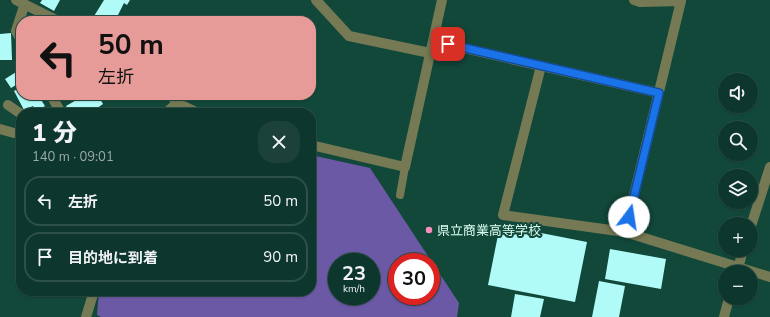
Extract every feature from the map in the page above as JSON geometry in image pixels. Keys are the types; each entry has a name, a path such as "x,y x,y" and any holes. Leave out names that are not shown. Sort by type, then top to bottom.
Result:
{"street":[{"path":"316,0 349,36 430,53"},
{"path":"316,146 405,167 442,0"},
{"path":"625,232 681,1 640,2 634,0"},
{"path":"18,16 20,3 47,16"},
{"path":"433,41 659,93"},
{"path":"541,66 503,216 625,232 722,265"},
{"path":"176,100 189,108"},
{"path":"8,105 16,111"},
{"path":"0,129 14,133"},
{"path":"754,217 770,167"},
{"path":"758,274 770,277"},
{"path":"86,317 92,296"},
{"path":"724,317 727,305"}],"lane":[{"path":"400,195 405,167"}],"shaded area":[{"path":"316,156 370,168 426,253 388,253 388,305 440,305 440,274 459,303 457,317 101,317 97,315 99,296 316,296"}],"building":[{"path":"42,0 60,0 54,11 40,3"},
{"path":"104,0 130,0 127,5 124,3 118,16 94,16"},
{"path":"11,33 12,60 0,60 0,34"},
{"path":"16,72 16,85 11,88 5,79"},
{"path":"19,100 41,100 45,106 41,108 34,108 33,106 23,108"},
{"path":"76,100 101,100 103,104 97,108 67,108 66,106"},
{"path":"500,225 587,242 575,302 488,285"},
{"path":"610,249 666,259 661,289 605,279"},
{"path":"599,281 625,286 619,317 592,317"},
{"path":"515,294 544,299 540,317 511,317"}],"place":[{"name":"県立商業高等学校","path":"429,230"}],"route":[{"path":"448,44 659,93 629,217"}]}
